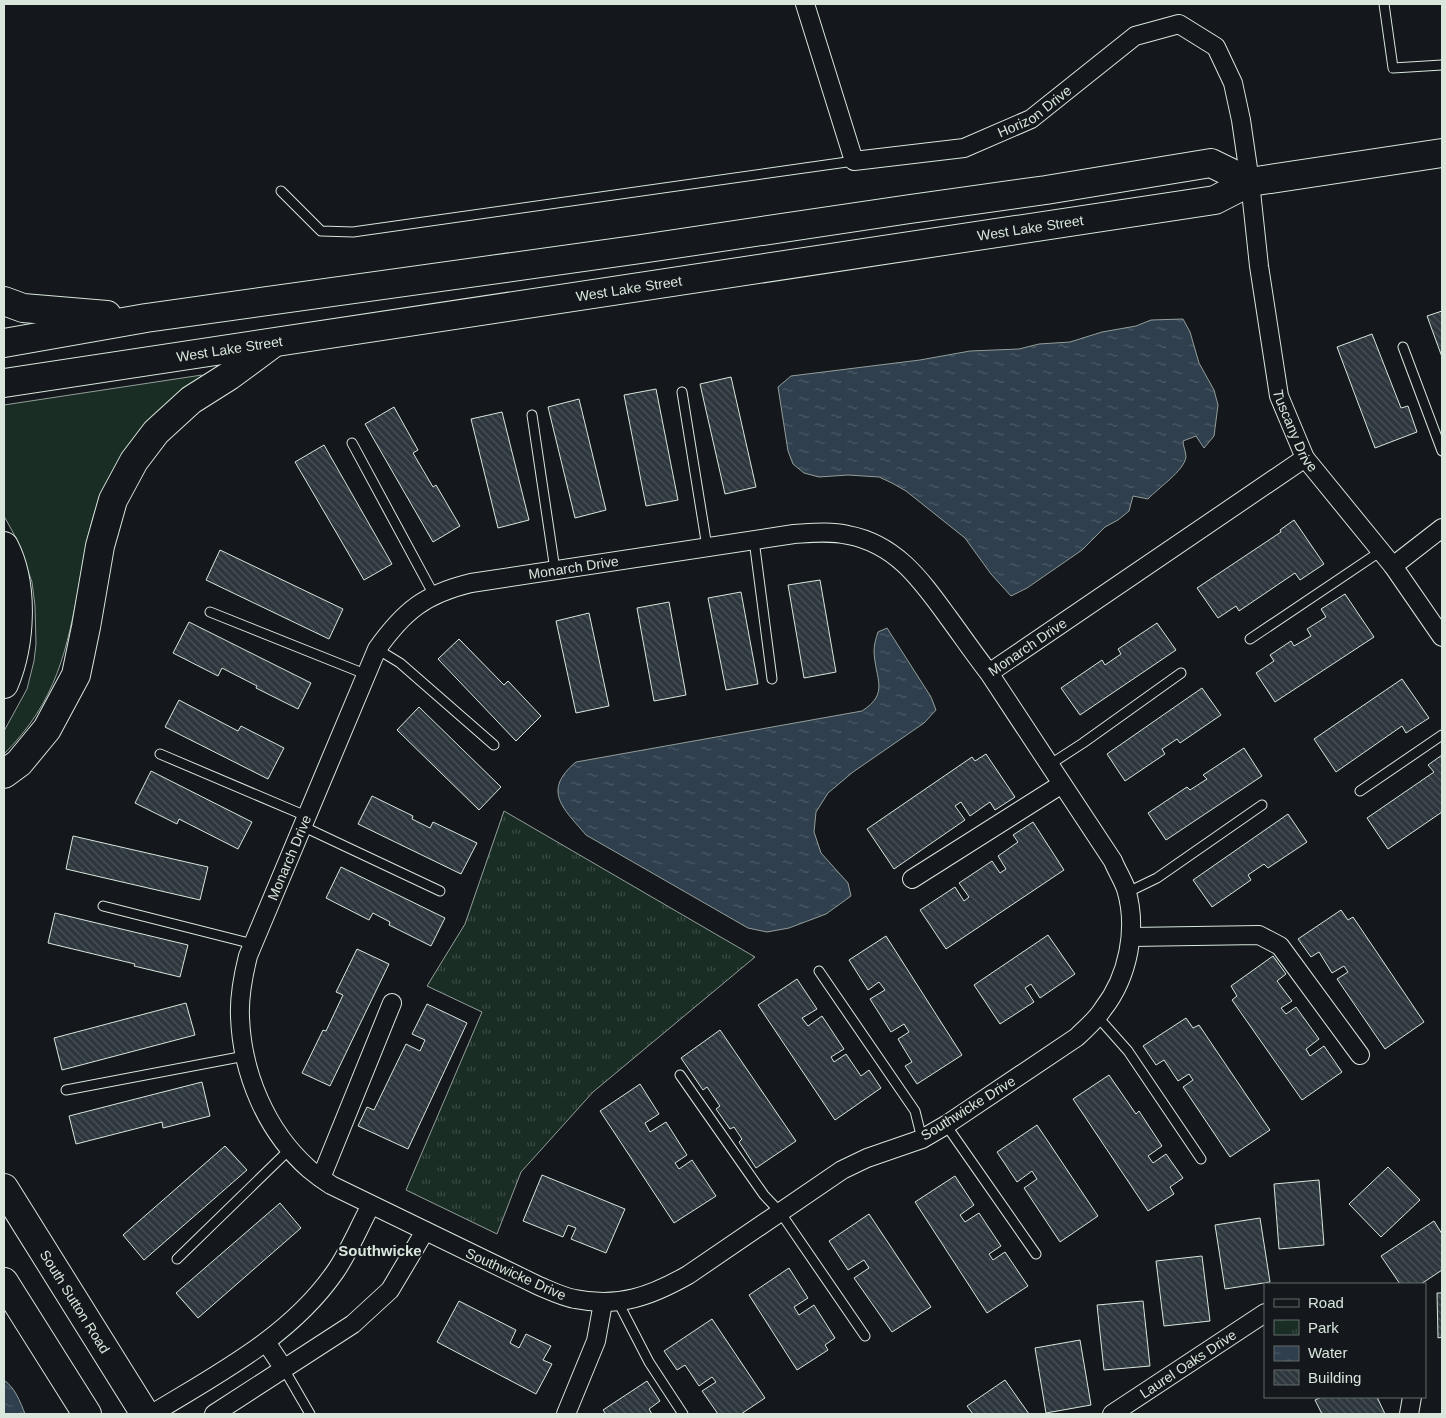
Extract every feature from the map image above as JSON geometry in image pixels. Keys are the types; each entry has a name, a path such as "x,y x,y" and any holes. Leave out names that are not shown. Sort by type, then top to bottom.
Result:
{"main road":[{"name":"West Lake Street","path":"4,383 1215,200 1250,182 1442,153"},
{"path":"4,343 146,318 641,249 910,208 1046,190 1211,163 1250,182"},
{"path":"4,301 23,308 146,318"},
{"path":"4,774 19,763 47,729 76,675 100,546 113,500 134,461 156,432 191,400 229,376 275,342"},
{"path":"4,546 8,554 18,599 17,639 4,684"},
{"name":"South Sutton Road","path":"4,1188 145,1414"},
{"path":"4,1282 87,1414"}],"street":[{"path":"805,4 854,162"},
{"name":"Horizon Drive","path":"854,162 964,148 1031,119 1135,36 1179,24 1216,47 1233,83 1241,120 1250,182"},
{"name":"Tuscany Drive","path":"1250,182 1259,266 1280,396 1305,458 1393,566 1442,637"},
{"name":"Monarch Drive","path":"372,1205 330,1185 309,1169 290,1150 266,1113 252,1082 245,1056 240,1015 242,984 248,956 365,674 377,649 388,634 404,616 422,601 446,589 471,583 794,534 820,532 848,534 871,542 907,565 920,579 989,673 1305,458"},
{"path":"1393,566 1442,528"},
{"name":"Southwicke Drive","path":"372,1205 539,1286 573,1299 610,1302 636,1299 664,1289 688,1275 842,1170 868,1158 922,1139 946,1125 1077,1037 1103,1010 1124,970 1130,937 1130,913 1126,893 1113,862 989,673"},
{"path":"912,879 1062,784"},
{"path":"1130,937 1259,935 1280,946 1360,1055"},
{"path":"321,1178 392,1003"},
{"path":"152,1414 266,1342 303,1311 335,1272 372,1205"},
{"path":"214,1414 352,1324 390,1290 425,1231"},
{"path":"566,1414 610,1302"},
{"name":"Laurel Oaks Drive","path":"1112,1414 1264,1313"},
{"path":"266,1342 284,1369"},
{"path":"1409,1414 1412,1398"}],"lane":[{"path":"1384,4 1393,68 1442,65"},
{"path":"281,191 321,231 353,232 854,162"},
{"path":"1402,347 1442,451"},
{"path":"682,392 707,547"},
{"path":"532,415 555,570"},
{"path":"352,443 434,595"},
{"path":"754,540 772,679"},
{"path":"1250,639 1381,551"},
{"path":"210,612 365,674"},
{"path":"377,649 400,663 494,745"},
{"path":"1049,764 1083,743 1181,673"},
{"path":"1360,791 1442,735"},
{"path":"160,754 304,821 440,891"},
{"path":"1126,893 1157,878 1262,805"},
{"path":"103,906 253,944"},
{"path":"819,970 915,1111 922,1139"},
{"path":"1097,1016 1128,1051 1201,1159"},
{"path":"66,1090 245,1056"},
{"path":"680,1075 764,1195 780,1212 865,1336"},
{"path":"946,1125 1036,1254"},
{"path":"177,1259 290,1150"},
{"path":"610,1302 683,1414"},
{"path":"284,1369 310,1414"}],"green space":[{"path":"202,375 152,417 114,471 98,502 91,524 70,629 57,673 48,694 36,714 22,734 4,754 4,731 27,689 36,644 32,582 16,538 4,516 4,405"},
{"path":"504,811 755,957 593,1092 521,1172 497,1234 406,1190 482,1012 427,986 465,924"}],"water":[{"path":"1183,319 1190,332 1199,363 1214,390 1218,405 1214,436 1204,448 1196,436 1183,441 1186,457 1176,474 1148,499 1133,496 1129,511 1105,527 1082,550 1027,588 1011,596 991,574 965,538 906,491 879,477 848,475 819,477 804,473 793,464 788,451 778,387 791,376 920,360 970,351 1019,349 1039,344 1070,342 1102,332 1136,326 1151,320"},
{"path":"887,628 931,697 936,710 924,723 853,772 828,793 816,812 814,832 821,853 848,883 851,896 826,914 789,928 767,932 748,928 586,835 564,808 558,791 560,782 565,772 576,762 862,711 876,698 879,685 874,646 878,632"},
{"path":"4,1380 14,1391 25,1414 4,1414"}],"building":[{"path":"1442,311 1442,357 1427,316"},
{"path":"1372,334 1401,408 1408,406 1417,432 1375,448 1337,347"},
{"path":"731,377 756,487 725,494 700,384"},
{"path":"656,389 678,500 646,506 624,395"},
{"path":"579,399 606,510 575,518 548,407"},
{"path":"394,407 418,450 413,453 433,487 436,485 460,526 433,542 365,424"},
{"path":"502,412 529,520 498,528 471,419"},
{"path":"324,445 392,564 364,580 295,462"},
{"path":"1294,520 1324,564 1300,580 1295,573 1239,611 1236,606 1218,618 1197,588 1281,532 1280,530"},
{"path":"220,550 343,609 329,639 206,580"},
{"path":"820,580 836,672 804,678 788,585"},
{"path":"741,592 758,684 726,690 708,598"},
{"path":"1345,594 1374,637 1275,702 1256,673 1274,661 1270,655 1291,641 1294,646 1311,636 1307,629 1326,617 1321,609"},
{"path":"669,602 686,695 654,701 637,608"},
{"path":"589,613 609,706 576,713 556,621"},
{"path":"189,622 311,683 298,709 222,668 218,676 173,653"},
{"path":"1157,623 1176,650 1080,715 1061,688 1102,660 1105,665 1121,654 1118,649"},
{"path":"459,639 504,685 508,681 541,716 516,741 438,659"},
{"path":"1402,679 1429,718 1406,733 1402,726 1336,772 1314,739"},
{"path":"1202,688 1221,715 1180,743 1177,739 1162,749 1165,754 1125,781 1107,754"},
{"path":"179,700 238,731 241,726 284,748 268,779 165,727"},
{"path":"419,707 501,787 479,810 397,730"},
{"path":"1244,748 1262,776 1166,840 1148,813 1187,787 1190,790 1207,779 1203,775"},
{"path":"986,754 1015,797 995,810 990,802 970,816 961,802 955,806 965,820 894,869 867,829 972,757 975,761"},
{"path":"1442,755 1442,812 1388,849 1367,818 1434,772 1428,765"},
{"path":"151,771 252,822 238,849 179,819 177,824 135,803"},
{"path":"372,796 413,816 412,819 430,828 433,822 477,843 461,874 358,824"},
{"path":"1288,814 1307,842 1268,868 1264,864 1248,875 1251,880 1212,907 1193,880"},
{"path":"1033,822 1064,870 946,949 920,910 955,887 964,901 969,897 959,883 992,861 1000,873 1006,869 998,856 1018,842 1013,835"},
{"path":"73,836 208,867 200,900 66,869"},
{"path":"341,867 445,918 431,946 389,925 390,922 373,913 369,920 326,898"},
{"path":"1341,910 1348,920 1353,917 1424,1022 1385,1049 1337,979 1348,972 1344,966 1332,973 1319,952 1311,957 1298,939"},
{"path":"55,913 188,945 180,977 48,943"},
{"path":"1048,935 1075,974 1040,998 1031,984 1025,988 1034,1002 1000,1024 974,985"},
{"path":"886,936 962,1055 917,1084 905,1066 912,1062 898,1039 909,1032 904,1024 891,1032 870,999 885,990 879,982 868,990 849,960"},
{"path":"357,949 389,964 330,1086 302,1073 323,1030 326,1031 343,995 336,992"},
{"path":"1273,956 1286,974 1277,981 1292,1001 1281,1008 1286,1014 1296,1007 1319,1039 1306,1049 1310,1056 1324,1046 1342,1072 1302,1100 1232,1000 1237,996 1231,986"},
{"path":"797,979 817,1009 802,1018 808,1026 822,1016 844,1049 831,1057 834,1062 846,1054 861,1076 869,1070 881,1088 835,1120 758,1005"},
{"path":"186,1003 195,1035 62,1070 54,1038"},
{"path":"427,1004 467,1023 408,1149 358,1126 367,1107 374,1110 406,1044 420,1051 425,1040 412,1034"},
{"path":"1186,1018 1193,1028 1199,1025 1270,1130 1230,1157 1183,1087 1193,1080 1189,1074 1178,1081 1164,1060 1156,1065 1143,1046"},
{"path":"720,1030 796,1141 756,1168 739,1142 742,1139 734,1127 730,1129 716,1109 720,1106 707,1087 703,1090 681,1058"},
{"path":"1109,1075 1136,1114 1139,1111 1162,1146 1148,1156 1153,1163 1166,1154 1183,1178 1170,1187 1174,1194 1148,1211 1073,1099"},
{"path":"202,1082 210,1116 163,1128 162,1122 76,1144 69,1116"},
{"path":"640,1084 659,1114 645,1123 650,1132 666,1122 687,1155 675,1163 679,1169 692,1160 716,1196 674,1223 600,1111"},
{"path":"1037,1125 1098,1216 1060,1242 1024,1188 1037,1179 1032,1171 1017,1182 997,1152"},
{"path":"225,1146 247,1170 144,1260 123,1235"},
{"path":"1388,1167 1420,1200 1381,1237 1349,1204"},
{"path":"542,1175 625,1209 606,1253 571,1239 576,1228 568,1225 563,1237 523,1221"},
{"path":"955,1176 974,1205 960,1215 965,1222 979,1213 1001,1246 989,1254 993,1260 1005,1252 1028,1286 987,1313 915,1202"},
{"path":"1319,1180 1324,1245 1279,1249 1274,1184"},
{"path":"280,1203 301,1228 198,1318 176,1293"},
{"path":"869,1214 931,1307 892,1332 854,1278 869,1268 864,1260 848,1270 829,1241"},
{"path":"1260,1218 1270,1282 1225,1289 1215,1225"},
{"path":"1434,1221 1442,1234 1442,1270 1422,1283 1399,1283 1381,1256"},
{"path":"1202,1256 1210,1321 1164,1326 1156,1261"},
{"path":"789,1268 808,1298 794,1307 799,1315 814,1305 835,1338 825,1345 828,1350 797,1370 749,1295"},
{"path":"1437,1293 1442,1293 1442,1337 1438,1338"},
{"path":"459,1301 516,1330 510,1343 519,1348 526,1334 551,1346 543,1360 552,1364 536,1394 437,1342"},
{"path":"1143,1301 1150,1366 1104,1370 1097,1305"},
{"path":"712,1319 765,1398 741,1414 718,1414 702,1391 716,1382 712,1377 699,1386 685,1365 677,1370 664,1351"},
{"path":"1080,1340 1091,1405 1046,1413 1035,1348"},
{"path":"1005,1380 1029,1414 973,1414 967,1406"},
{"path":"647,1381 660,1401 649,1409 652,1414 606,1414 603,1410"},
{"path":"1320,1398 1377,1398 1385,1414 1322,1414 1315,1400"}],"district":[{"name":"Southwicke","path":"380,1251"}]}
